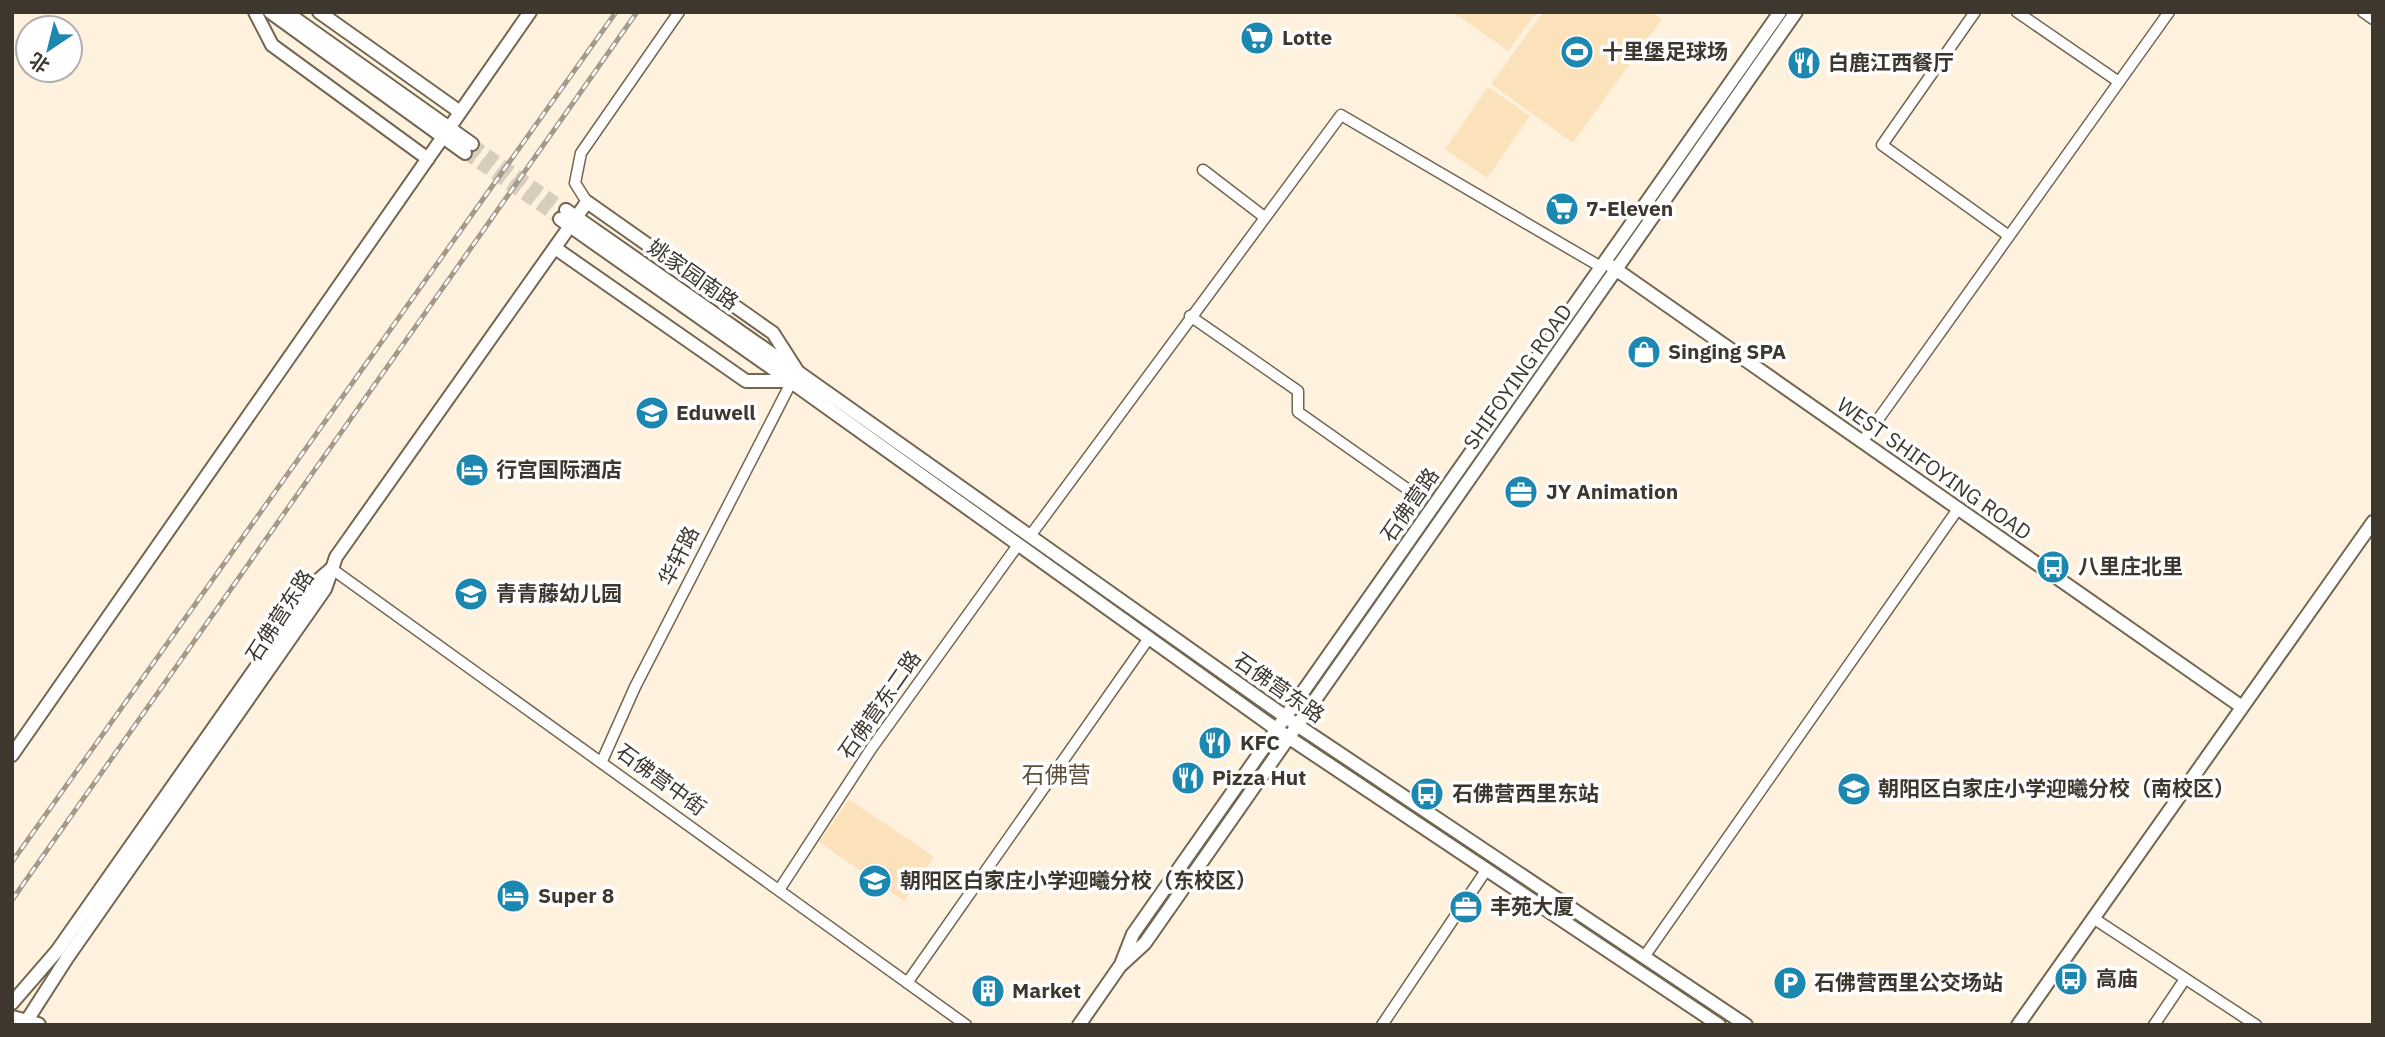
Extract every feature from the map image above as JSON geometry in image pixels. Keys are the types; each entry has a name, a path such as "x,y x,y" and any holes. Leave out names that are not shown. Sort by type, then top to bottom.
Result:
{"street":[{"path":"255,12 272,46 428,159"},
{"path":"270,12 469,149 286,12"},
{"path":"319,12 460,112"},
{"path":"12,755 530,12"},
{"path":"555,248 746,382 794,376 773,333 587,202 575,183 581,153 678,12"},
{"name":"石佛营路","path":"1079,1025 1120,966 1133,934 1780,12"},
{"name":"SHIFOYING ROAD","path":"1120,966 1145,943 1796,12"},
{"path":"1975,12 1882,145 2009,236"},
{"path":"2017,12 2119,82"},
{"path":"1862,442 2169,12"},
{"path":"2363,12 2373,19"},
{"path":"1030,536 1263,216 1341,115 1603,265"},
{"path":"1203,170 1263,216"},
{"path":"332,569 336,557 587,202"},
{"name":"姚家园南路","path":"563,214 794,376"},
{"name":"WEST SHIFOYING ROAD","path":"1603,265 1616,270 2242,707"},
{"path":"1190,316 1298,391 1298,412 1413,493"},
{"name":"石佛营东路","path":"794,376 1030,536 1297,725 1746,1025"},
{"name":"石佛营东路","path":"794,376 1018,545 1276,729 1720,1025"},
{"name":"华轩路","path":"602,761 635,687 794,376"},
{"path":"1644,957 1958,509"},
{"path":"2018,1025 2373,522"},
{"name":"石佛营东二路","path":"779,890 871,749 1018,545"},
{"name":"石佛营东路","path":"12,1003 57,951 316,582 332,569"},
{"name":"石佛营东路","path":"25,1022 325,589 332,569"},
{"name":"石佛营中街","path":"332,569 602,761 960,1023"},
{"path":"906,983 1149,639"},
{"path":"1382,1025 1487,869"},
{"path":"2094,918 2256,1025"},
{"path":"2154,1025 2185,979"}],"shaded area":[{"path":"1453,12 1537,12 1508,51"},
{"name":"十里堡足球场","path":"1543,12 1652,12 1662,19 1573,143 1491,84"},
{"path":"1488,87 1530,116 1487,178 1445,149"},
{"path":"849,799 934,857 904,901 819,842"}],"tunnel":[{"path":"472,144 566,210"},
{"path":"465,153 560,219"}],"railway":[{"path":"12,862 616,12"},
{"path":"12,900 637,12"}],"place":[{"name":"Lotte","path":"1257,38"},
{"name":"十里堡足球场","path":"1577,52"},
{"name":"白鹿江西餐厅","path":"1804,63"},
{"name":"7-Eleven","path":"1562,209"},
{"name":"Singing SPA","path":"1644,352"},
{"name":"Eduwell","path":"652,413"},
{"name":"行宫国际酒店","path":"472,470"},
{"name":"JY Animation","path":"1521,492"},
{"name":"八里庄北里","path":"2053,567"},
{"name":"青青藤幼儿园","path":"471,594"},
{"name":"KFC","path":"1215,743"},
{"name":"Pizza Hut","path":"1188,778"},
{"name":"朝阳区白家庄小学迎曦分校（南校区）","path":"1854,789"},
{"name":"石佛营西里东站","path":"1427,794"},
{"name":"朝阳区白家庄小学迎曦分校（东校区）","path":"875,881"},
{"name":"Super 8","path":"513,896"},
{"name":"丰苑大厦","path":"1466,907"},
{"name":"高庙","path":"2071,979"},
{"name":"石佛营西里公交场站","path":"1790,983"},
{"name":"Market","path":"988,991"}],"district":[{"name":"石佛营","path":"1056,775"}]}
